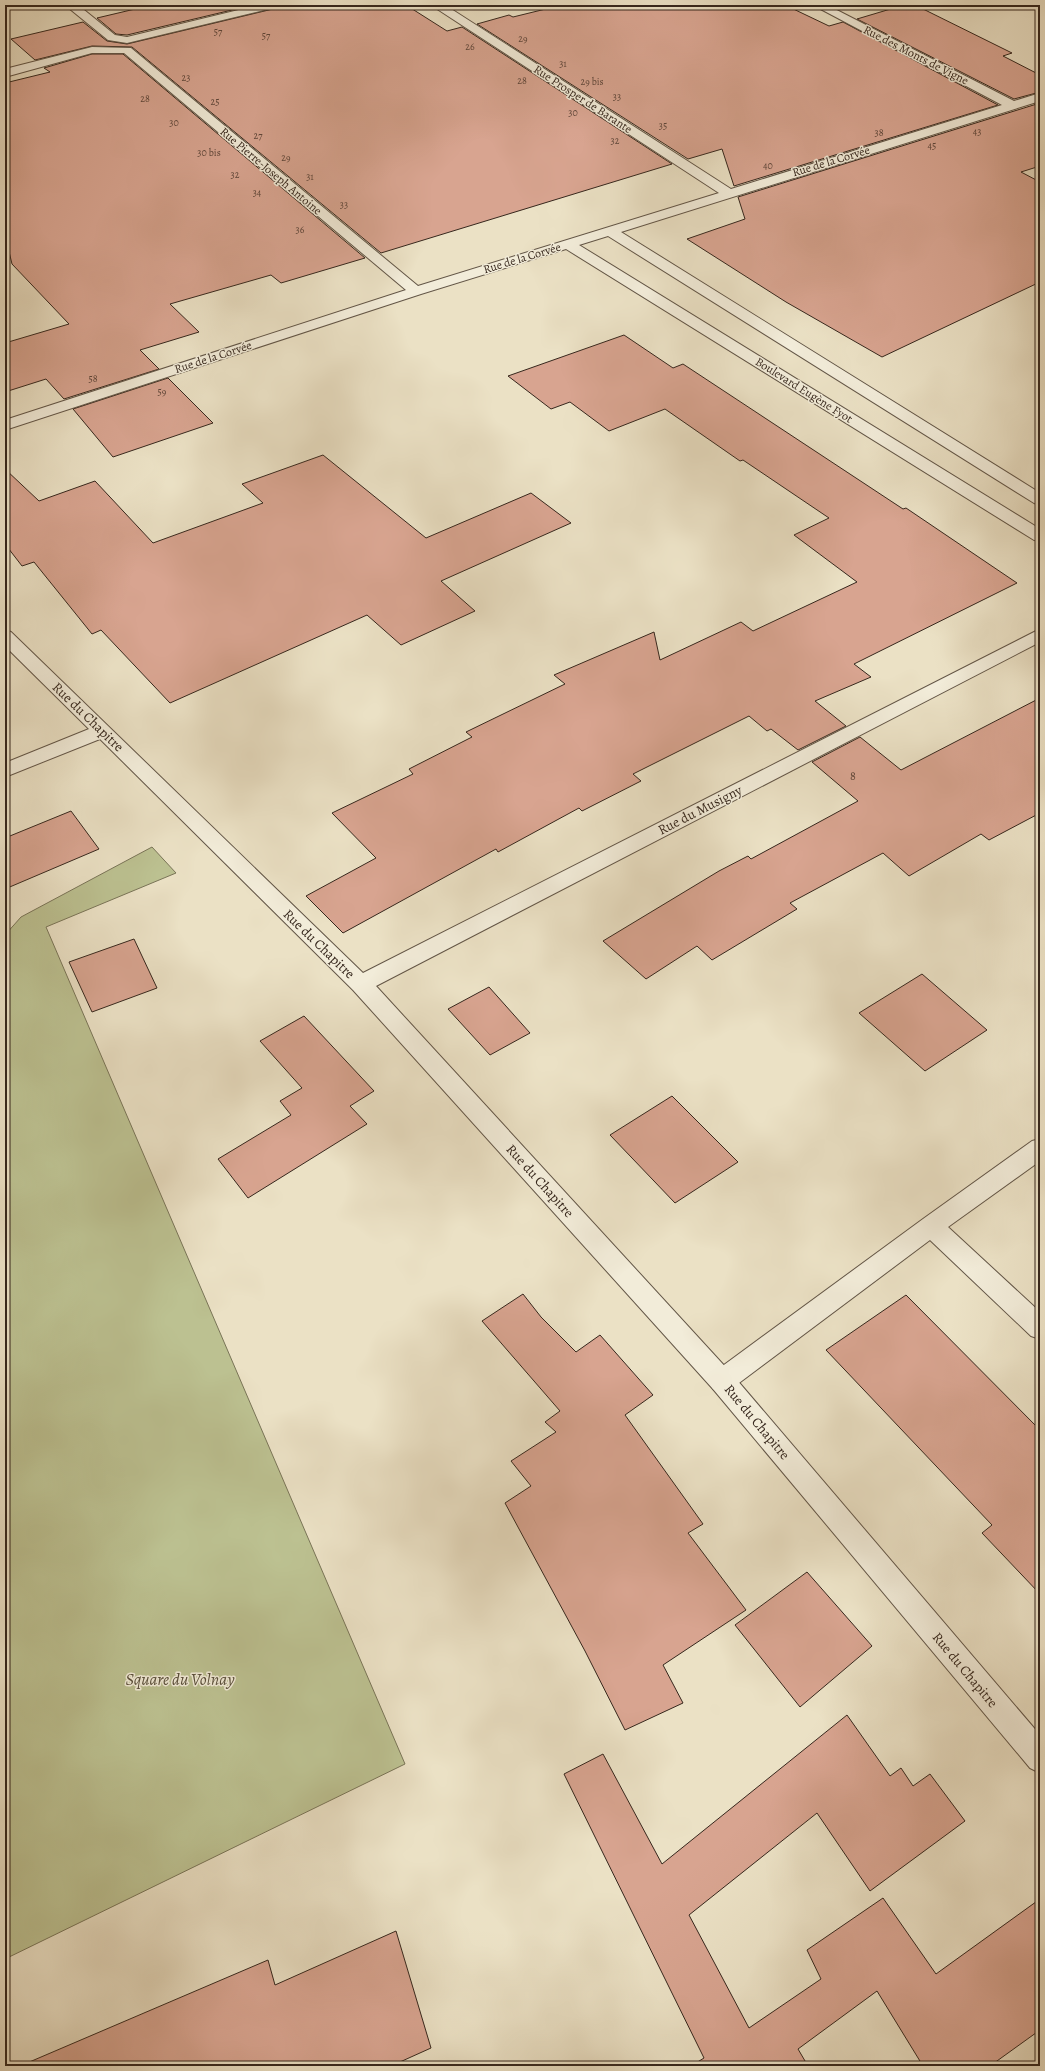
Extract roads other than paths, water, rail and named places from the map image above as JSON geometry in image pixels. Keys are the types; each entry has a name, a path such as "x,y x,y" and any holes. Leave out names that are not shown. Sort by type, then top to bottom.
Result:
{"street":[{"path":"71,5 112,38 127,40 273,5"},
{"name":"Rue Prosper de Barante","path":"437,5 728,193"},
{"name":"Rue des Monts de Vigne","path":"819,5 1012,105"},
{"name":"Rue Pierre-Joseph Antoine","path":"5,73 92,50 127,50 416,291"},
{"name":"Rue de la Corvée","path":"5,425 416,291 1040,97"},
{"path":"610,231 1037,494"},
{"name":"Boulevard Eugène Fyot","path":"568,244 1040,536"},
{"path":"997,510 1037,494"},
{"name":"Rue du Musigny","path":"361,984 1040,635"},
{"name":"Rue du Chapitre","path":"5,636 361,984 722,1381 1040,1758"},
{"path":"5,770 103,731"},
{"path":"722,1381 931,1226 1040,1148"},
{"path":"931,1226 1040,1328"}],"park label":[{"name":"Square du Volnay","path":"180,1679"}]}
